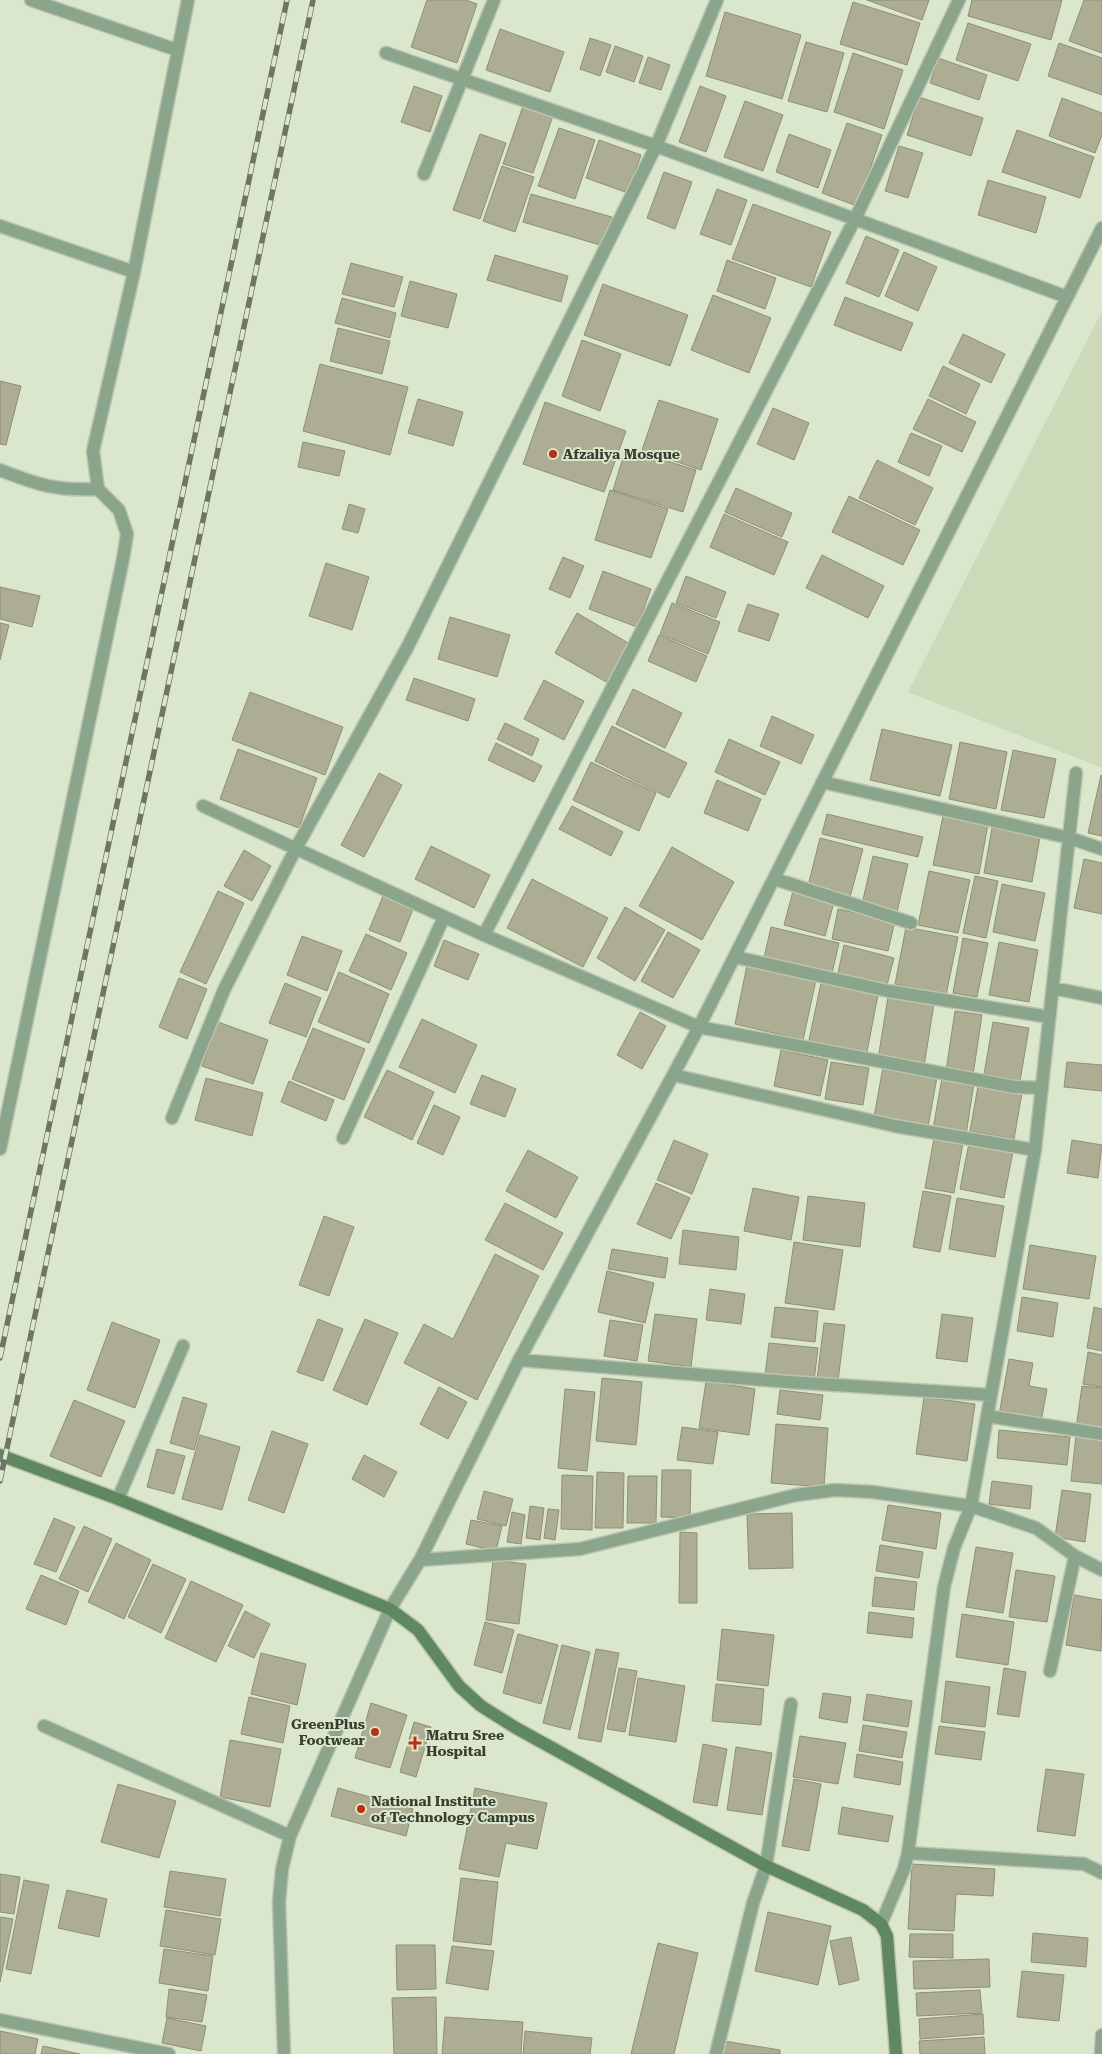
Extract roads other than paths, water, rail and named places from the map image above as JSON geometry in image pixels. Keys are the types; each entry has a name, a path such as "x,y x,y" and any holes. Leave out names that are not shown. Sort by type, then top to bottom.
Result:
{"street":[{"path":"31,0 178,50"},
{"path":"0,1149 124,559 127,534 119,510 98,489 93,451 134,272 188,0"},
{"path":"424,174 494,0"},
{"path":"172,1118 224,990 296,849 408,646 656,146 717,0"},
{"path":"484,935 855,219 959,0"},
{"path":"386,53 464,78 656,146 1066,297"},
{"path":"0,226 134,272"},
{"path":"284,2054 279,1902 282,1869 290,1836 390,1610 420,1560 519,1360 700,1027 1102,228"},
{"path":"0,470 38,485 68,490 98,489"},
{"path":"880,1924 901,1877 908,1854 944,1587 954,1548 971,1506 1035,1150 1076,773"},
{"path":"822,782 1070,838 1102,849"},
{"path":"203,806 484,935 700,1027 1015,1087 1042,1088"},
{"path":"775,879 912,923"},
{"path":"343,1138 444,917"},
{"path":"735,957 888,991 1049,1017"},
{"path":"1053,988 1102,998"},
{"path":"673,1075 895,1126 1035,1150"},
{"path":"118,1499 182,1346"},
{"path":"519,1360 789,1382 991,1395"},
{"path":"986,1416 1102,1434"},
{"path":"0,1456 118,1499 390,1610 418,1630 459,1686 481,1706 516,1728 766,1866 862,1910 880,1924 887,1936 896,2054"},
{"path":"420,1560 580,1549 796,1495 835,1490 873,1492 971,1506 1036,1528 1075,1556 1102,1570"},
{"path":"1050,1671 1075,1556"},
{"path":"716,2054 753,1903 766,1866 791,1704"},
{"path":"44,1726 290,1836"},
{"path":"908,1854 1084,1864 1102,1873"},
{"path":"0,2020 169,2054"},
{"path":"1101,2054 1102,2035"}],"railway":[{"path":"0,1358 287,0"},
{"path":"0,1481 313,0"}],"place":[{"name":"Afzaliya Mosque","path":"553,454"},
{"name":"GreenPlus Footwear","path":"375,1732"},
{"name":"Matru Sree Hospital","path":"415,1743"},
{"name":"National Institute of Technology Campus","path":"361,1809"}]}
